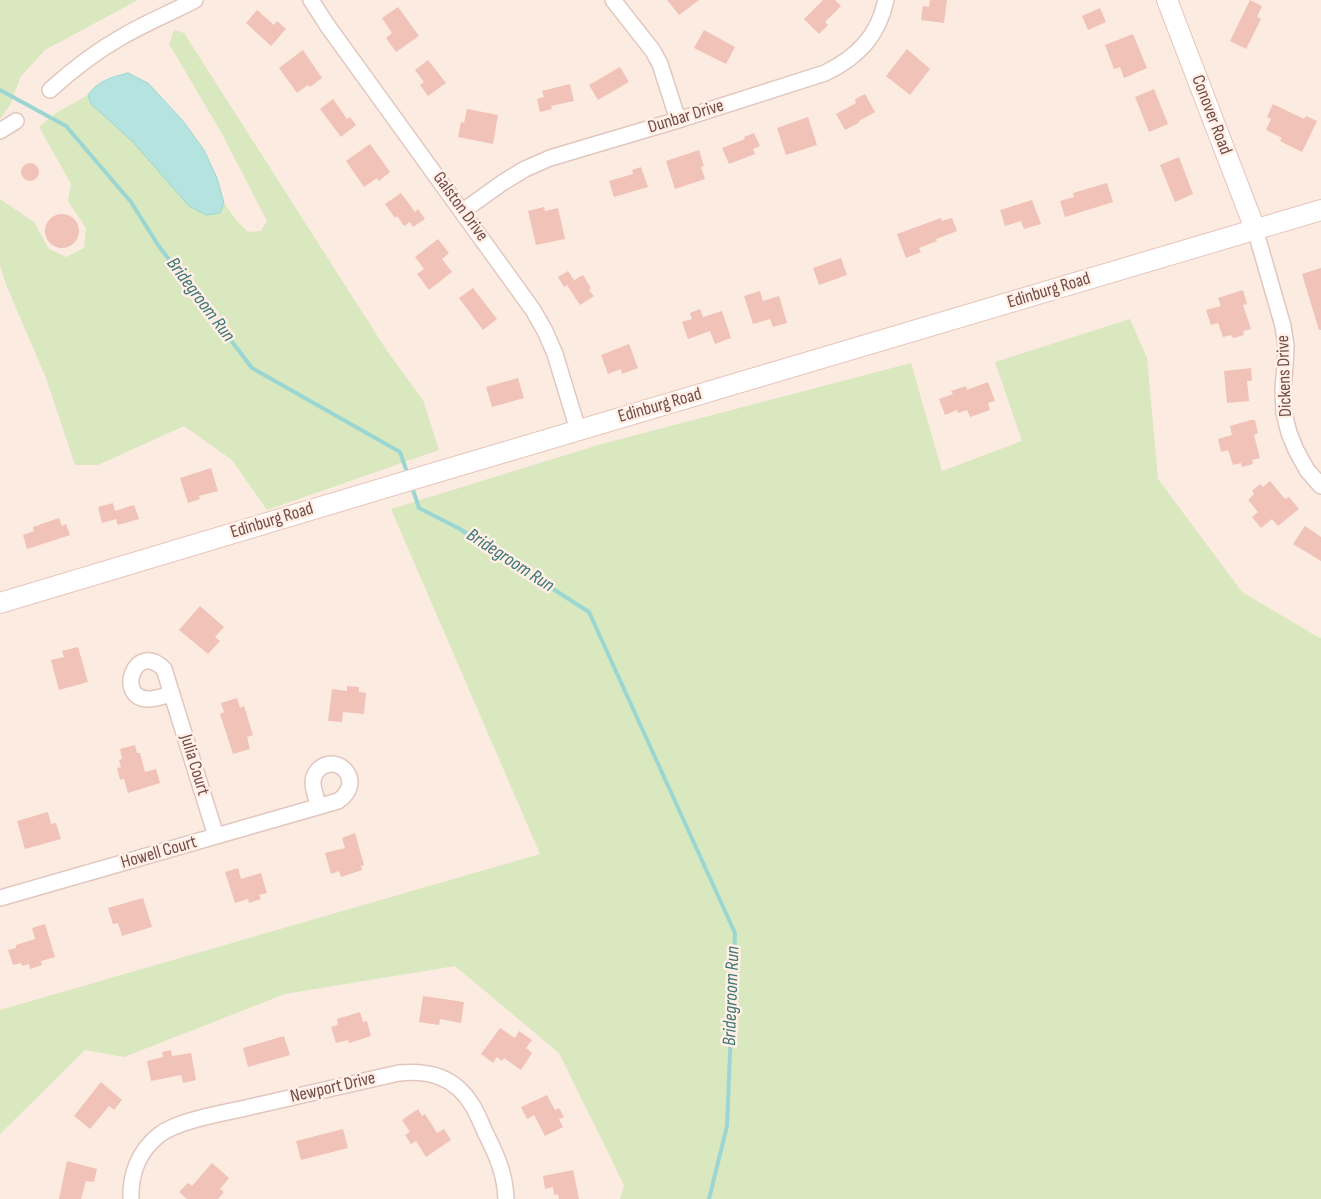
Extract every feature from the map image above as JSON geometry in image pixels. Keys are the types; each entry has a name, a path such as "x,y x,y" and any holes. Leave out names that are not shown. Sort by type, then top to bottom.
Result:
{"main road":[{"name":"Conover Road","path":"1167,0 1255,229"},
{"name":"Edinburg Road","path":"0,603 1321,210"}],"street":[{"path":"50,90 65,76 104,48 125,35 195,0"},
{"name":"Galston Drive","path":"311,0 327,25 533,310 555,354 578,430"},
{"path":"613,0 653,51 660,64 678,120"},
{"name":"Dunbar Drive","path":"462,211 502,182 526,168 550,158 678,120 825,73 841,66 855,55 876,28 886,0"},
{"path":"0,131 16,121"},
{"name":"Dickens Drive","path":"1255,229 1283,326 1286,346 1283,390 1284,413 1289,433 1296,450 1308,470 1321,486"},
{"name":"Julia Court","path":"172,694 216,836"},
{"name":"Howell Court","path":"0,898 318,806"},
{"name":"Newport Drive","path":"131,1199 134,1171 140,1157 148,1145 160,1134 174,1127 212,1116 389,1075 414,1071 443,1078 465,1095 473,1106 499,1160 504,1179 506,1199"}],"green space":[{"path":"0,0 138,0 45,50 21,76 10,105 0,119"},
{"path":"174,30 184,33 387,351 423,400 439,450 267,510 232,460 184,426 98,465 75,465 46,378 7,287 0,266 0,199 34,222 49,249 66,257 84,248 86,228 68,201 71,184 39,127 56,113 88,95 91,104 133,142 220,213 224,203 236,220 248,232 261,231 267,221 221,132 169,44"},
{"path":"1130,319 1147,358 1158,479 1242,592 1321,638 1321,1199 620,1199 624,1185 559,1053 455,966 285,994 124,1057 85,1050 0,1134 0,1010 540,854 391,509 598,445 911,363 942,471 1022,441 995,362"}],"water":[{"path":"128,73 148,83 183,121 204,150 217,178 224,203 220,213 206,215 189,206 133,142 91,104 88,95 96,86 111,78"}],"building":[{"path":"667,0 699,0 679,15"},
{"path":"823,0 835,0 841,6 825,22 828,25 819,34 804,19"},
{"path":"930,0 947,0 944,23 921,20 923,6 929,7"},
{"path":"1250,0 1262,6 1257,17 1261,19 1246,49 1230,41"},
{"path":"398,7 419,36 396,52 386,38 392,33 382,18"},
{"path":"1100,8 1106,22 1088,30 1082,16"},
{"path":"257,10 274,25 277,21 286,29 271,46 246,23"},
{"path":"704,30 735,47 726,64 694,48"},
{"path":"1133,34 1147,68 1124,78 1120,67 1114,69 1105,45"},
{"path":"907,49 930,69 910,95 886,76"},
{"path":"303,50 322,78 310,87 308,85 297,93 279,68"},
{"path":"428,60 446,83 428,96 420,85 424,82 415,70"},
{"path":"620,67 629,82 598,100 589,85"},
{"path":"570,84 574,101 551,106 552,109 540,112 537,99 544,97 542,91"},
{"path":"1154,89 1168,124 1149,132 1135,97"},
{"path":"865,94 875,112 845,130 836,114 856,103 855,99"},
{"path":"333,99 347,119 350,117 356,125 341,137 320,109"},
{"path":"1273,104 1304,119 1306,116 1317,121 1302,152 1280,141 1282,138 1266,130 1271,119 1267,117"},
{"path":"467,109 498,115 493,144 458,137 461,122 464,123"},
{"path":"808,117 817,145 786,155 777,128"},
{"path":"754,133 760,146 753,149 755,154 729,164 722,148 745,139 744,137"},
{"path":"370,144 390,172 379,181 377,178 364,187 346,161"},
{"path":"699,150 704,166 701,167 705,179 675,189 666,161"},
{"path":"1179,157 1193,194 1175,202 1160,165"},
{"path":"30,163 36,166 39,172 36,178 30,181 24,178 21,172 24,166"},
{"path":"641,167 648,187 614,197 609,181 633,174 632,170"},
{"path":"1107,183 1113,202 1065,217 1060,201 1074,197 1073,193"},
{"path":"401,193 415,212 418,209 425,219 413,227 410,222 404,226 397,216 395,218 385,204"},
{"path":"1032,200 1041,224 1024,229 1021,221 1005,226 1000,210"},
{"path":"544,207 545,211 558,208 565,239 536,245 528,211"},
{"path":"62,214 69,215 74,219 78,224 78,238 74,243 69,247 62,248 55,247 50,243 46,238 45,231 46,224 50,219 55,215"},
{"path":"941,218 942,221 952,218 957,231 919,248 921,252 906,258 897,234"},
{"path":"438,239 449,253 442,259 452,272 429,290 417,274 424,269 415,257"},
{"path":"841,258 847,275 819,285 813,268"},
{"path":"1321,268 1321,330 1319,330 1302,274"},
{"path":"568,271 574,280 571,282 583,275 591,288 589,290 594,296 580,305 567,285 564,287 558,277"},
{"path":"473,288 497,319 483,330 459,298"},
{"path":"1243,290 1247,304 1243,305 1251,329 1243,331 1244,335 1233,338 1231,335 1223,337 1218,323 1211,325 1206,310 1221,306 1218,298"},
{"path":"760,291 763,301 779,296 787,323 773,327 770,319 753,324 744,296"},
{"path":"700,309 703,317 722,311 731,338 715,344 710,331 688,339 682,322 692,319 690,313"},
{"path":"629,344 638,368 622,374 621,369 608,374 601,355"},
{"path":"1251,368 1252,381 1247,381 1249,401 1227,403 1224,371"},
{"path":"518,378 524,398 492,407 486,387"},
{"path":"988,382 995,401 988,403 990,410 970,417 967,410 958,413 957,410 945,415 939,399 953,394 951,391 966,386 967,390"},
{"path":"1255,420 1258,433 1254,435 1260,458 1252,460 1253,464 1242,467 1241,463 1233,465 1228,450 1221,452 1218,439 1232,435 1230,426"},
{"path":"211,468 218,491 199,496 200,499 188,503 180,478"},
{"path":"1270,481 1285,499 1289,497 1299,509 1278,526 1272,519 1261,528 1252,517 1258,512 1248,500 1254,494 1252,491 1260,484 1263,487"},
{"path":"113,503 115,511 134,505 139,519 118,525 116,519 102,523 98,507"},
{"path":"59,518 62,526 66,524 70,535 27,549 23,535 34,531 33,527"},
{"path":"1305,526 1321,537 1321,561 1293,544"},
{"path":"200,606 224,627 215,637 220,641 208,654 179,630"},
{"path":"78,647 88,682 59,690 51,660 64,657 62,651"},
{"path":"347,686 359,687 359,692 366,693 364,714 343,712 342,722 328,721 332,689 347,691"},
{"path":"237,698 240,708 244,706 253,735 247,737 250,749 233,754 220,714 224,712 221,703"},
{"path":"135,745 137,753 140,753 145,772 156,769 160,783 128,793 124,779 120,780 117,768 121,767 119,760 122,759 120,749"},
{"path":"48,812 51,824 56,823 61,839 25,849 17,821"},
{"path":"355,833 364,865 361,866 362,870 341,877 339,871 331,874 325,853 345,848 342,838"},
{"path":"238,868 241,879 261,873 267,893 259,895 261,899 249,903 248,899 235,903 225,872"},
{"path":"143,898 152,927 122,936 118,923 113,924 108,908"},
{"path":"45,924 55,957 41,961 42,965 30,969 29,964 22,966 21,963 13,965 8,950 16,948 16,945 35,939 32,928"},
{"path":"423,996 464,1002 461,1023 440,1019 439,1025 419,1022"},
{"path":"360,1012 363,1022 367,1021 371,1036 349,1043 348,1040 336,1043 331,1027 338,1025 337,1019"},
{"path":"500,1028 515,1038 519,1031 532,1040 526,1048 532,1053 521,1070 504,1058 502,1061 497,1057 493,1063 481,1054"},
{"path":"284,1036 290,1055 248,1067 243,1048"},
{"path":"171,1050 172,1056 191,1053 196,1080 183,1083 181,1075 151,1081 147,1061 163,1057 162,1052"},
{"path":"101,1082 122,1100 114,1110 109,1106 90,1129 74,1116"},
{"path":"547,1095 555,1110 559,1108 564,1117 559,1119 563,1127 545,1136 534,1115 527,1119 521,1107"},
{"path":"418,1109 422,1116 425,1114 437,1133 444,1129 451,1140 426,1157 416,1141 411,1144 405,1135 410,1132 402,1120"},
{"path":"343,1129 348,1148 301,1160 296,1141"},
{"path":"67,1161 97,1169 94,1182 86,1181 81,1199 59,1199"},
{"path":"212,1163 229,1178 220,1189 224,1192 218,1199 187,1199 179,1192 188,1183 192,1186"},
{"path":"573,1170 579,1199 559,1199 558,1194 554,1195 553,1187 545,1189 543,1176"}],"waterway":[{"name":"Bridegroom Run","path":"0,90 66,126 131,202 158,245 252,368 400,452 408,475"},
{"name":"Bridegroom Run","path":"412,487 419,508 460,529 589,612 735,933 727,1126 709,1199"}]}
